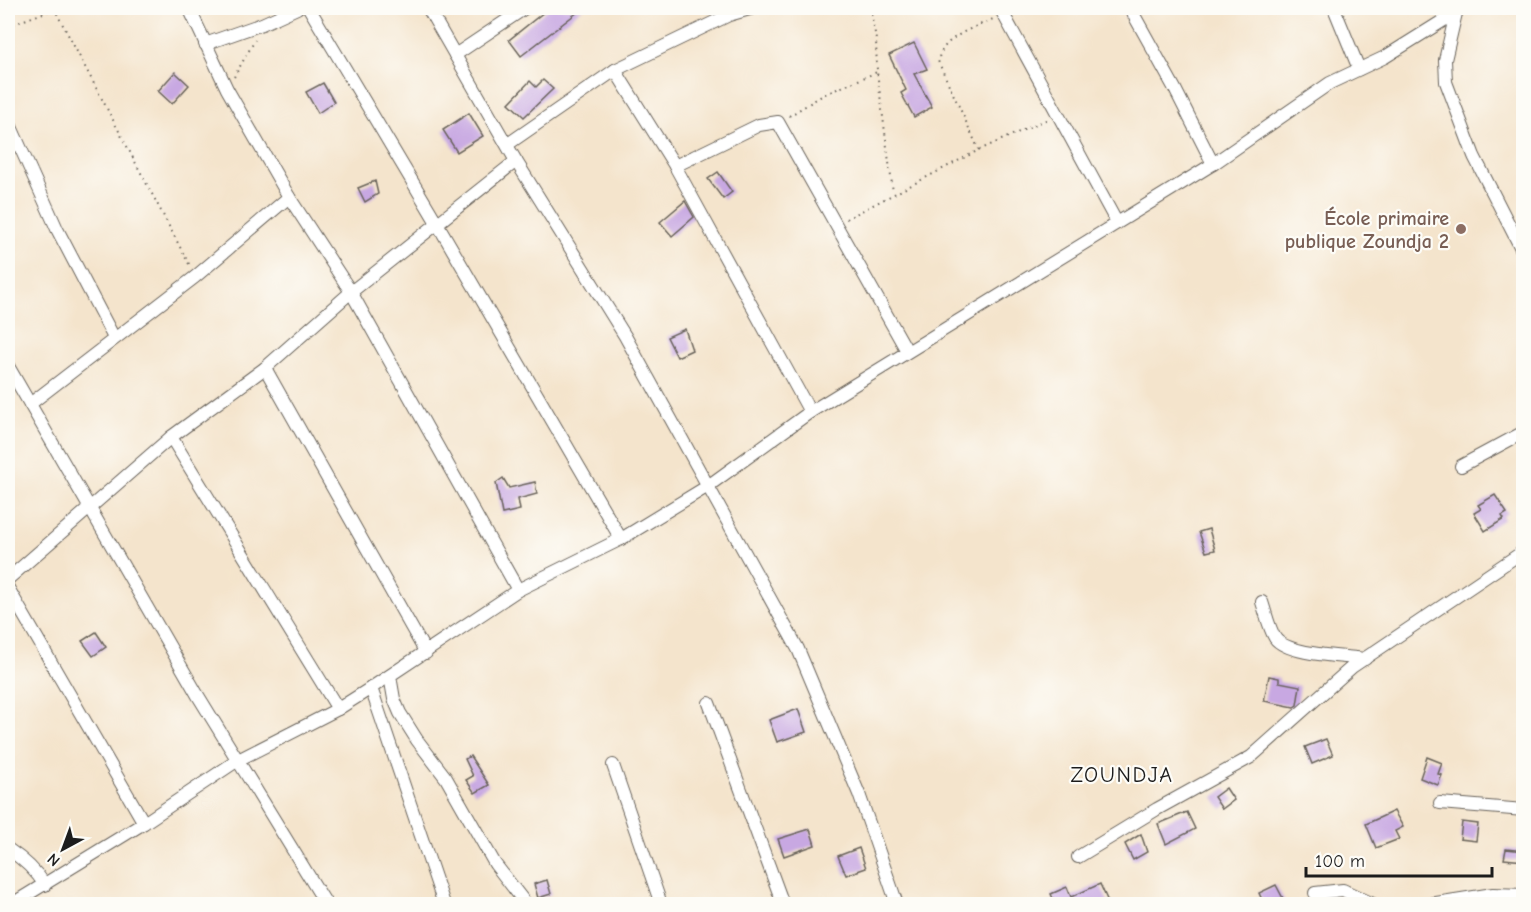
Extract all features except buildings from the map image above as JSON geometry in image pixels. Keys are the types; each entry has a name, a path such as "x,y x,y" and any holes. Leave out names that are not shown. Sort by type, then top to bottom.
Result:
{"street":[{"path":"189,8 227,89 289,197 351,292 518,590"},
{"path":"205,44 262,24 297,8"},
{"path":"309,8 621,539"},
{"path":"428,8 516,161 626,336 798,650 859,794 897,904"},
{"path":"455,55 525,8"},
{"path":"508,144 615,70 728,11 753,8"},
{"path":"1130,8 1213,164"},
{"path":"1334,8 1359,69"},
{"path":"12,904 144,823 238,760 338,709 426,653 518,590 621,539 708,486 810,412 1213,164 1330,83 1385,57 1457,10"},
{"path":"1457,10 1445,60 1446,82 1474,156 1524,254"},
{"path":"1002,11 1117,223"},
{"path":"615,70 675,166 810,412"},
{"path":"8,120 57,229 114,338"},
{"path":"675,166 759,125 778,122 907,351"},
{"path":"8,579 171,437 265,368 351,292 516,161"},
{"path":"30,404 195,277 289,197"},
{"path":"8,366 197,694 326,904"},
{"path":"265,368 426,653"},
{"path":"1461,466 1524,432"},
{"path":"171,437 338,709"},
{"path":"1078,857 1156,809 1251,757 1352,667 1524,551"},
{"path":"8,588 144,823"},
{"path":"1262,602 1275,638 1283,646 1303,651 1365,659"},
{"path":"390,676 394,699 400,713 446,778 495,864 526,904"},
{"path":"371,688 444,904"},
{"path":"709,703 783,904"},
{"path":"613,765 661,904"},
{"path":"1440,803 1524,810"},
{"path":"8,849 22,858 45,885"},
{"path":"1315,893 1343,891 1373,904"},
{"path":"1430,904 1492,894 1524,896"}],"path":[{"path":"8,26 54,8 195,277"},
{"path":"872,8 877,72 894,193"},
{"path":"979,150 938,61 940,50 947,41 1002,11"},
{"path":"227,89 246,59 262,24"},
{"path":"778,122 823,95 877,72"},
{"path":"836,225 979,150 1057,115"}],"place":[{"name":"École primaire publique Zoundja 2","path":"1461,229"}],"district":[{"name":"ZOUNDJA","path":"1122,775"}]}
